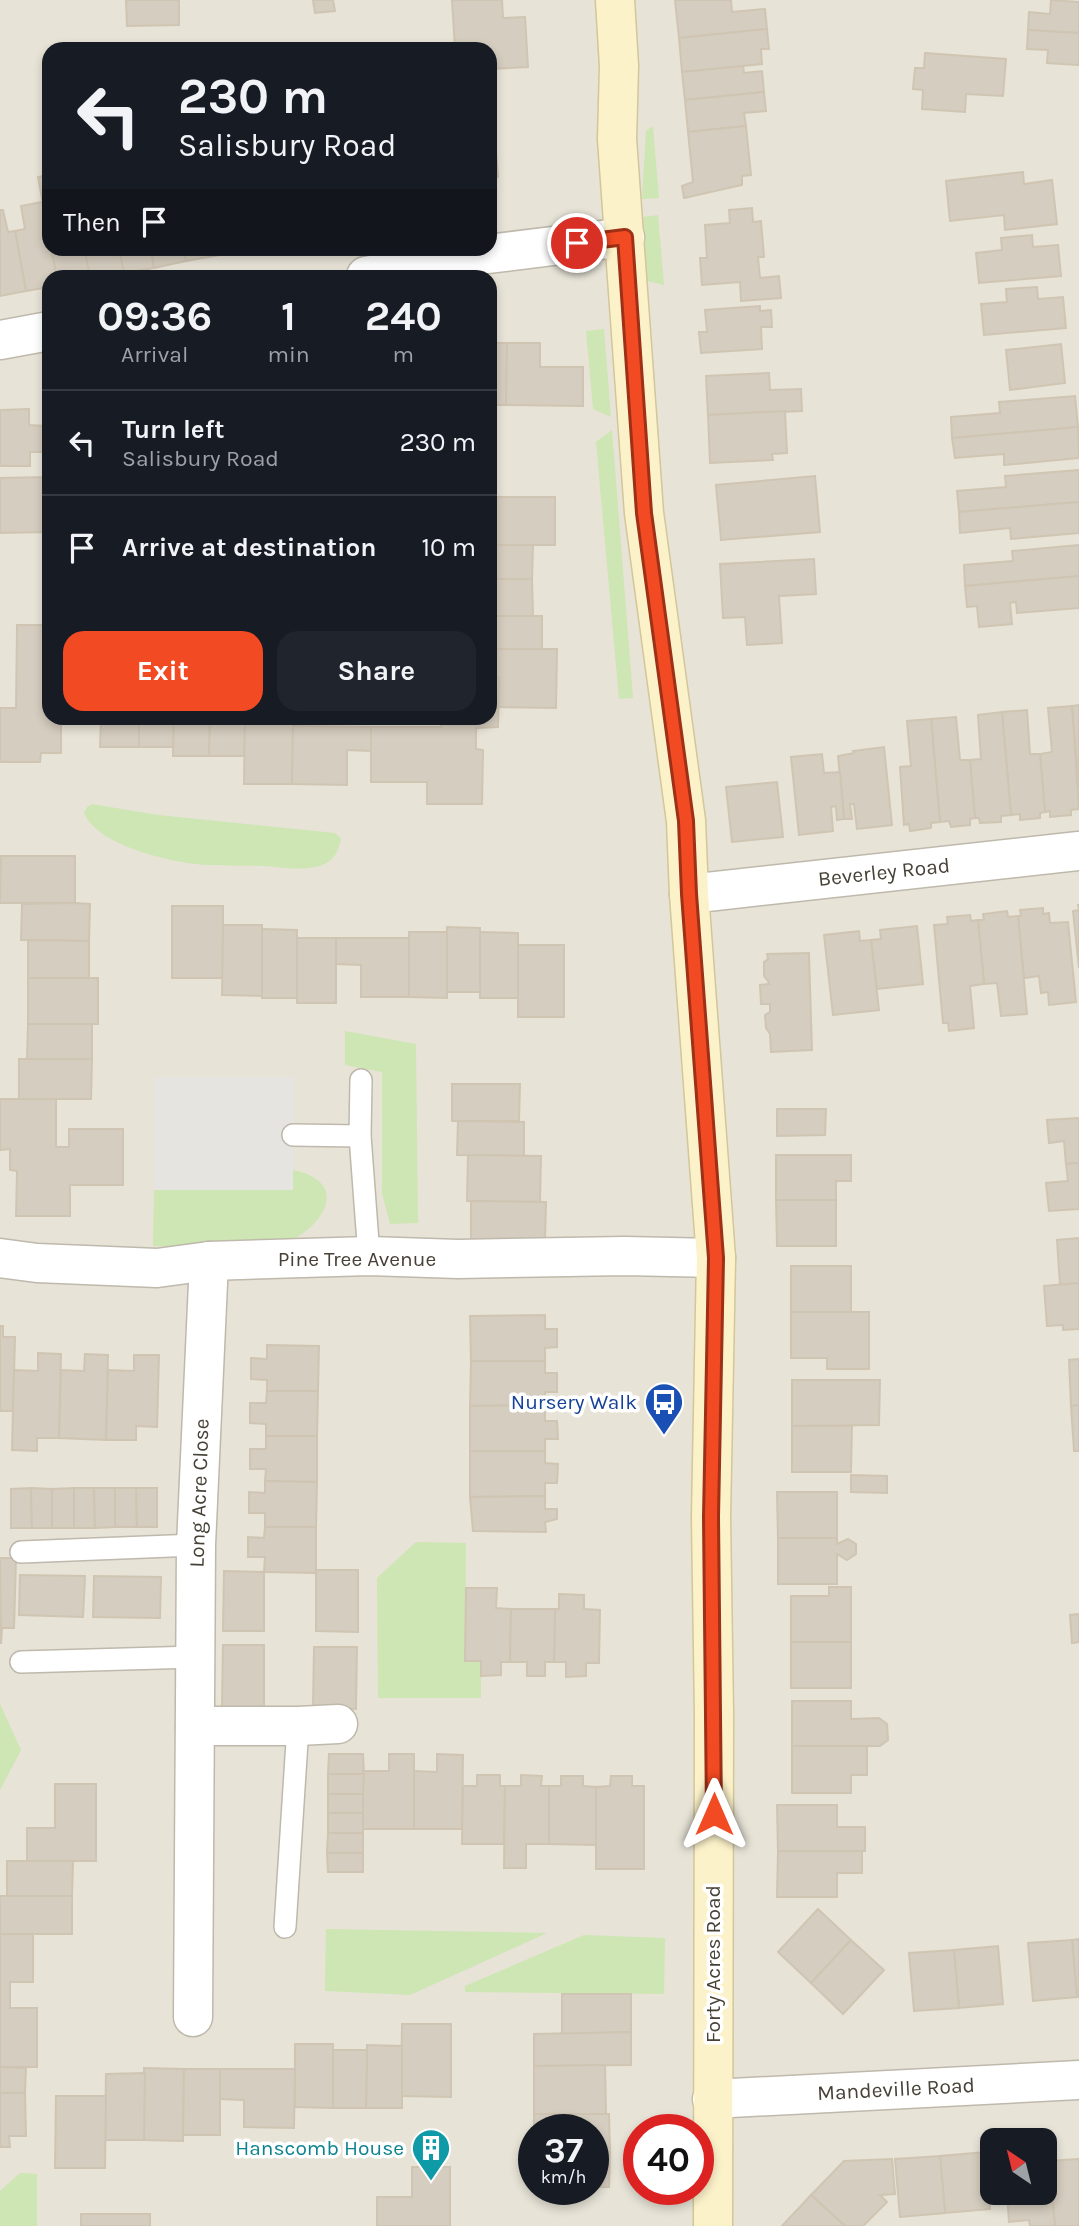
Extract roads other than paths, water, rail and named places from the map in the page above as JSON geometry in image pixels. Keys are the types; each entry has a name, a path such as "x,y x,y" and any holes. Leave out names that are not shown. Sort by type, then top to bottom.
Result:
{"street":[{"name":"Forty Acres Road","path":"615,0 619,66 617,139 644,513 686,821 716,1258 711,1517 714,1714 713,2226"},
{"path":"497,254 625,237"},
{"path":"400,270 480,256"},
{"path":"0,340 42,332"},
{"name":"Beverley Road","path":"689,894 1079,851"},
{"name":"Pine Tree Avenue","path":"0,1258 37,1263 157,1268 209,1261 369,1256 458,1259 625,1256 716,1258"},
{"name":"Long Acre Close","path":"193,2017 196,1545 209,1261"},
{"path":"195,1726 338,1724"},
{"name":"Mandeville Road","path":"712,2099 1079,2080"}],"lane":[{"path":"361,1080 360,1136 369,1256"},
{"path":"293,1135 360,1136"},
{"path":"21,1552 196,1545"},
{"path":"21,1662 195,1657"},
{"path":"285,1927 298,1726"}],"place":[{"name":"Nursery Walk","path":"664,1436"},
{"name":"Hanscomb House","path":"431,2182"}]}
